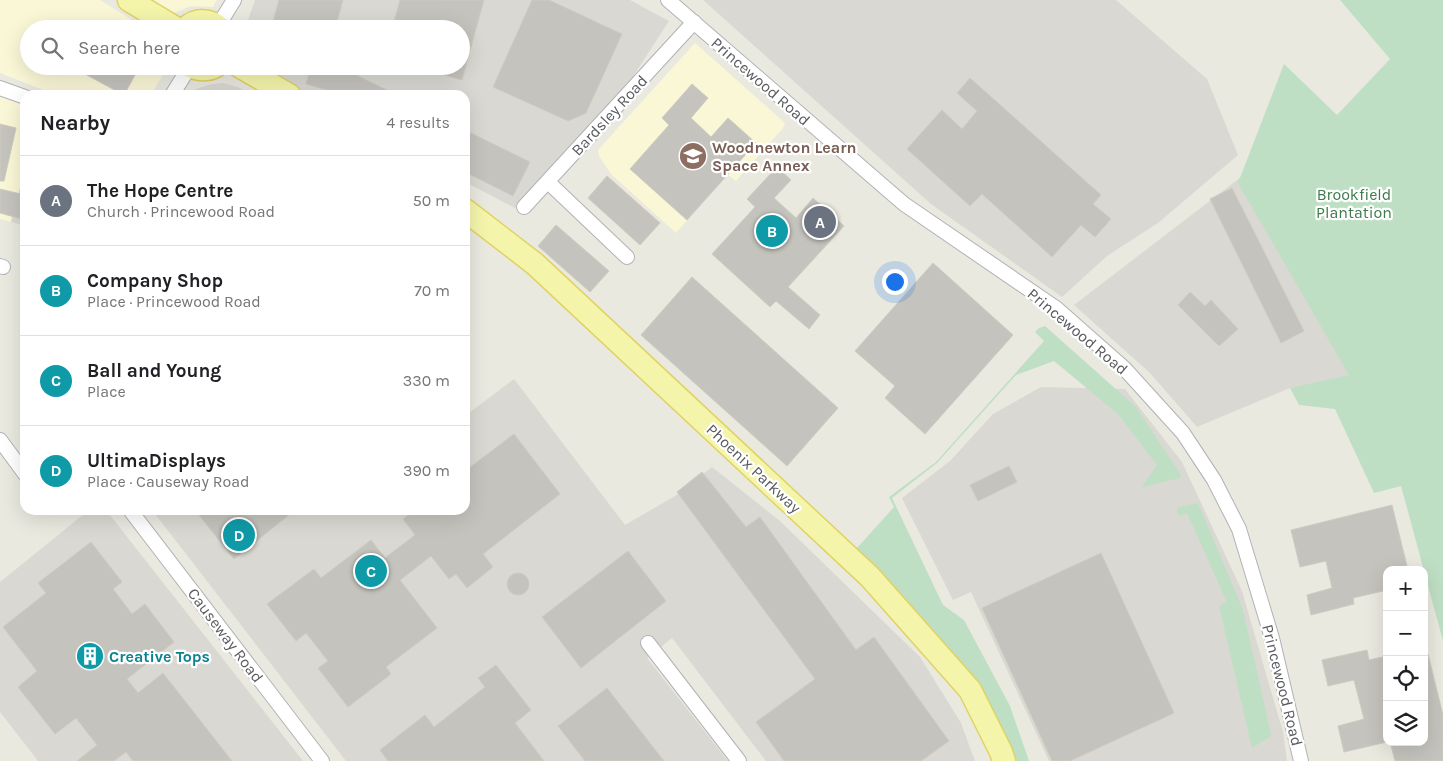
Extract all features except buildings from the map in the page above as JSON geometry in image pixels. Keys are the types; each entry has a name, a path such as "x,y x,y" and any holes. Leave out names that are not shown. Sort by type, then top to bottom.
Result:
{"main road":[{"path":"129,0 161,20"},
{"path":"255,75 280,90"},
{"name":"Phoenix Parkway","path":"470,214 535,264 870,577 970,690 1004,761"}],"street":[{"path":"223,20 234,0"},
{"name":"Princewood Road","path":"668,0 801,117 844,151 904,204 1056,308 1124,368 1183,433 1214,480 1239,529 1272,638 1301,761"},
{"name":"Bardsley Road","path":"524,208 694,22"},
{"path":"175,90 184,75"},
{"path":"0,88 20,95"},
{"path":"548,182 627,257"},
{"path":"0,440 20,467"},
{"name":"Causeway Road","path":"134,515 322,761"},
{"path":"648,643 739,761"}],"shaded area":[{"path":"0,0 100,0 132,20 20,20 20,75 163,75 154,90 43,90 0,73"},
{"path":"139,0 217,0 213,7 191,6 165,17"},
{"path":"255,0 630,0 669,21 632,78 515,208 470,185 470,90 297,90 273,75 470,75 470,20 248,20"},
{"path":"703,0 1116,0 1207,79 1238,155 1158,223 1107,256 1062,297 931,204"},
{"path":"695,43 785,123 783,128 736,181 727,174 676,233 611,174 599,156 598,150"},
{"path":"223,83 243,90 194,90 208,85"},
{"path":"0,97 20,103 20,188 11,222 0,219"},
{"path":"1241,177 1350,376 1290,388 1197,427 1150,373 1074,305"},
{"path":"20,188 20,225 11,222"},
{"path":"514,379 625,525 675,496 712,467 780,521 920,657 961,723 975,761 766,761 672,638 647,658 728,761 346,761 156,515 470,515 470,412"},
{"path":"1041,387 1125,389 1182,462 1242,591 1283,732 1287,761 1049,761 971,592 953,600 902,498 950,461 993,414"},
{"path":"83,515 110,515 303,761 38,761 0,712 0,582"}],"green space":[{"name":"Brookfield Plantation","path":"1340,0 1443,0 1443,641 1428,586 1428,566 1423,566 1401,486 1374,493 1335,409 1299,405 1290,388 1349,375 1238,183 1284,64 1337,115 1390,59"},
{"path":"1045,326 1136,407 1181,475 1180,478 1142,487 1157,465 1119,415 1054,361 1016,375 937,463 892,498 943,605 964,620 1010,706 1029,761 1009,761 840,535 857,548 894,507 889,497 936,462 1044,341 1035,332"},
{"path":"1198,503 1243,610 1271,734 1271,736 1252,748 1219,606 1227,602 1187,513 1179,516 1177,512 1177,508"}],"place":[{"name":"Woodnewton Learn Space Annex","path":"693,156"},
{"name":"The Hope Centre","path":"820,222"},
{"name":"Company Shop","path":"772,231"},
{"name":"UltimaDisplays","path":"239,535"},
{"name":"Ball and Young","path":"371,571"},
{"name":"Creative Tops","path":"90,656"}]}
